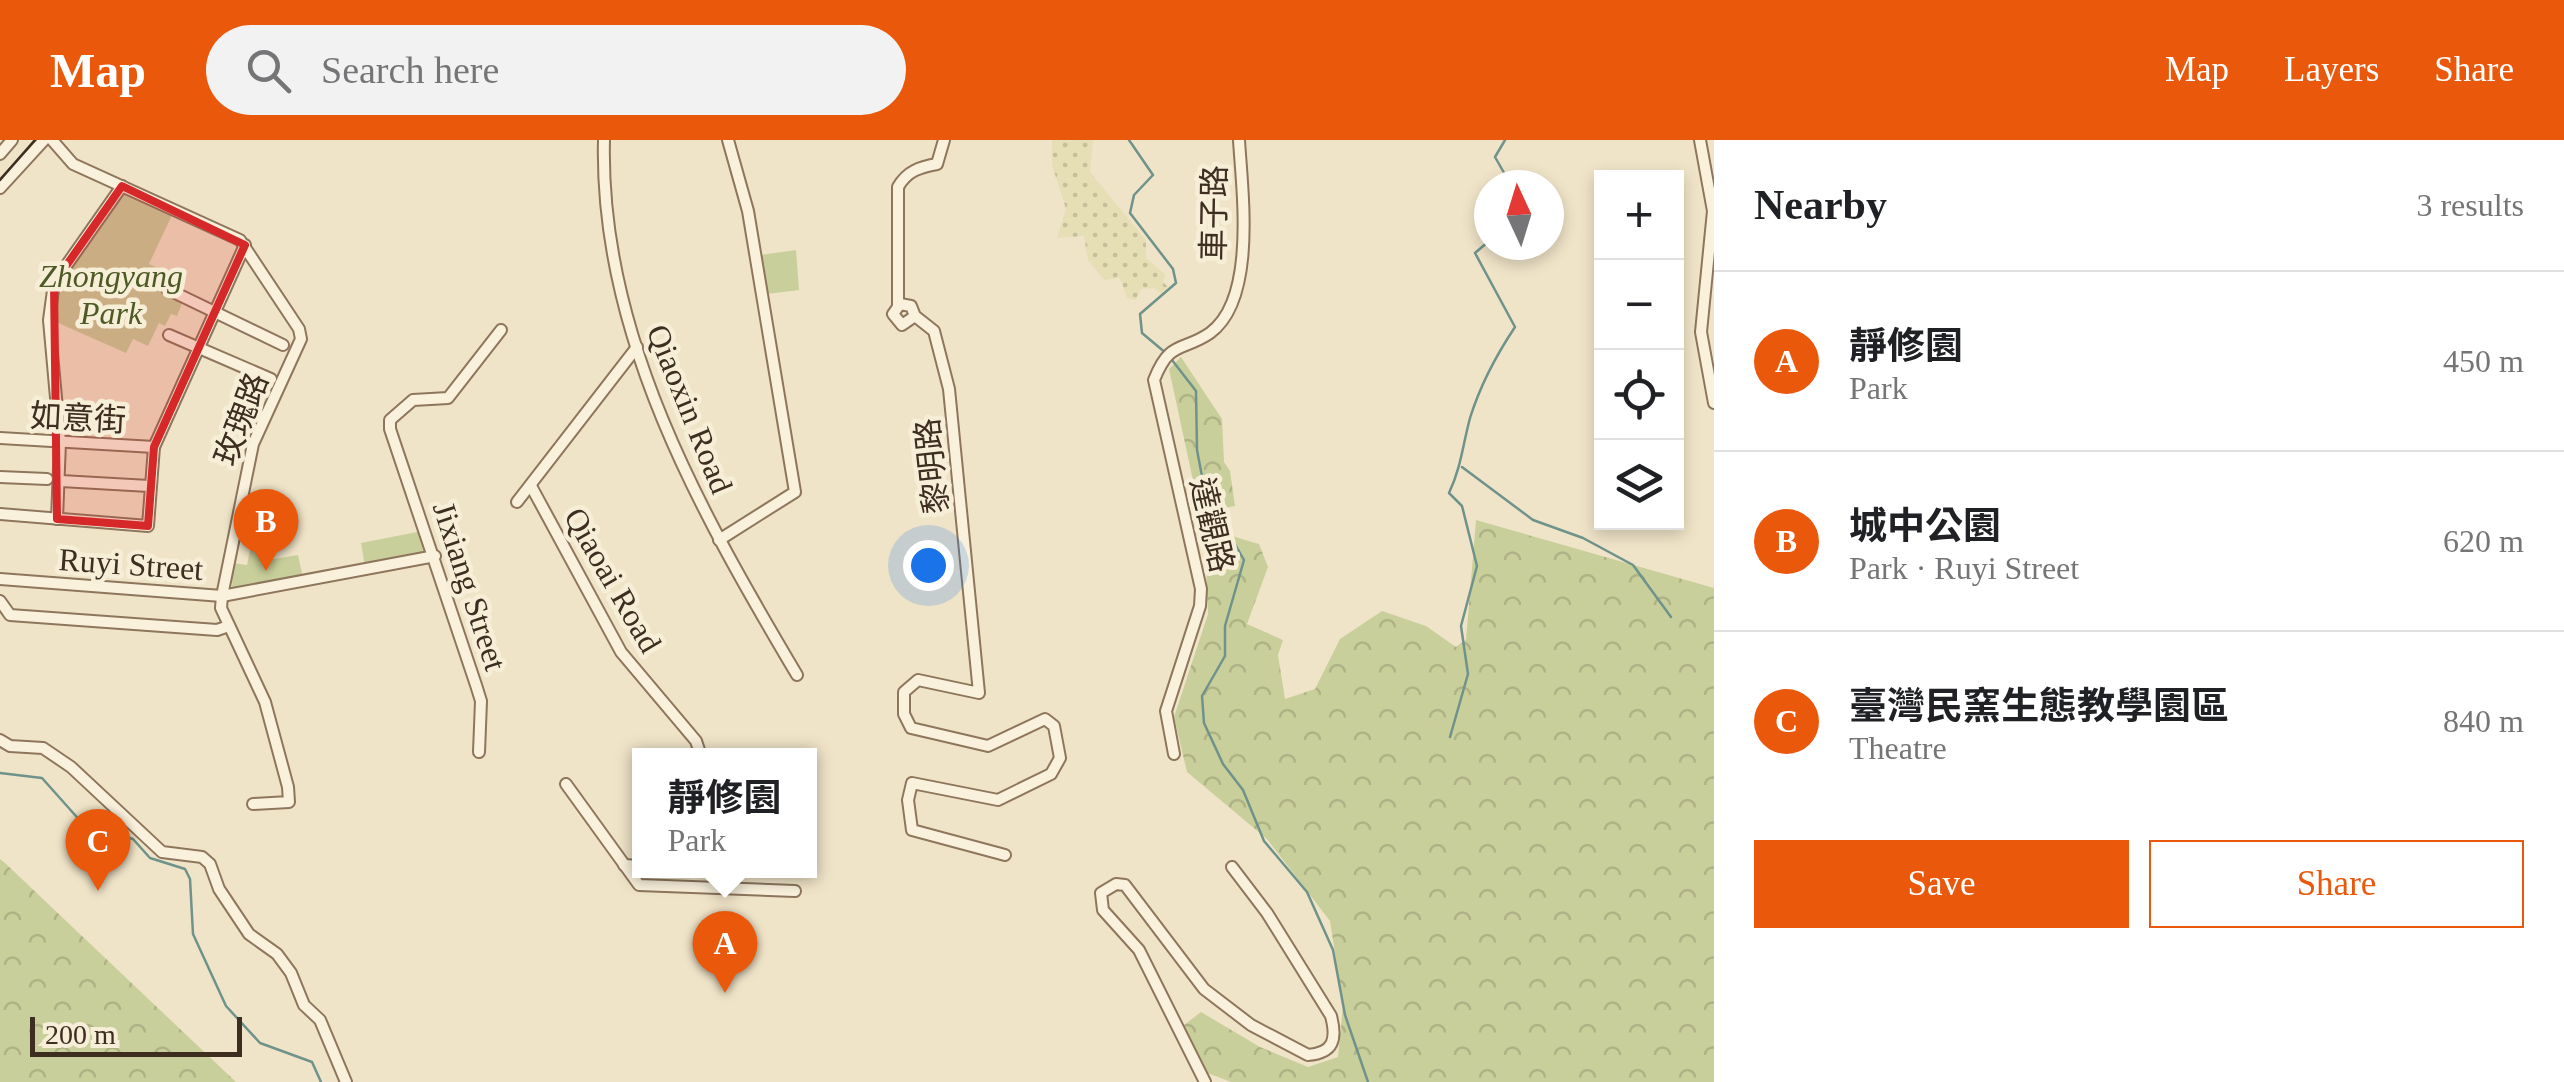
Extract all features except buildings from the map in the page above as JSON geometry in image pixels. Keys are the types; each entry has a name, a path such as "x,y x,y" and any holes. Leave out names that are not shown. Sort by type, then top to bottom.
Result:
{"street":[{"path":"0,151 10,140"},
{"name":"Qiaoxin Road","path":"604,140 610,258 636,347 719,540 797,674"},
{"path":"719,540 795,492 748,212 728,140"},
{"name":"黎明路","path":"901,305 896,284 898,187 904,177 920,167 937,164 944,140"},
{"name":"車子路","path":"1161,363 1180,344 1212,331 1227,316 1237,286 1244,229 1239,140"},
{"path":"1700,140 1713,196 1714,226 1701,332 1714,403"},
{"path":"0,188 52,141 73,164 246,245"},
{"path":"0,514 57,519 60,442 49,320 54,283 122,186"},
{"name":"如意街","path":"57,519 148,526 154,447 246,245"},
{"name":"玫瑰路","path":"246,245 301,339 253,444 222,596 221,608 265,702 288,787 289,802 252,804"},
{"path":"167,289 284,345"},
{"name":"黎明路","path":"901,305 911,306 913,320"},
{"name":"黎明路","path":"901,305 893,314 896,322 913,320 934,330 949,389 979,693 918,680 904,692 904,714 911,728 988,746 1044,720 1054,726 1060,758 1051,774 998,800 918,781 909,788 912,830 1005,855"},
{"name":"Jixiang Street","path":"479,752 481,701 390,420 413,400 448,398 502,330"},
{"path":"169,336 271,379"},
{"path":"516,502 636,347"},
{"name":"達觀路","path":"1161,363 1154,380 1158,403 1202,589 1166,711 1174,754"},
{"name":"如意街","path":"0,438 154,447"},
{"path":"0,477 47,479"},
{"path":"61,481 149,486"},
{"name":"Qiaoai Road","path":"531,486 621,652 698,748"},
{"name":"Ruyi Street","path":"0,580 222,596 434,556"},
{"path":"0,601 10,615 216,630 230,626"},
{"path":"0,740 10,746 42,748 71,768 162,852 202,857 210,864 219,889 250,934 277,954 291,974 304,1005 320,1020 346,1082"},
{"path":"566,784 632,876"},
{"path":"624,865 632,866"},
{"path":"1204,1082 1139,950 1103,910 1101,893 1116,884 1125,885 1204,989 1224,1008 1308,1055 1321,1054 1332,1047 1336,1034 1331,1016 1268,913 1232,867"},
{"path":"634,878 648,888 795,891"}],"highlighted area":[{"path":"122,186 245,245 154,447 148,526 57,519 54,283"}],"shaded area":[{"path":"1052,140 1093,140 1090,172 1146,240 1146,258 1166,275 1163,282 1168,287 1161,294 1154,288 1141,289 1136,300 1127,298 1120,278 1104,280 1088,260 1084,236 1057,238 1066,209 1052,165"}],"green space":[{"name":"Zhongyang Park","path":"124,193 172,215 149,264 172,274 164,292 183,301 177,316 171,314 165,326 159,323 148,346 133,339 126,353 56,322 69,269 100,220"},
{"path":"796,250 799,290 767,294 760,255"},
{"path":"1181,357 1222,419 1224,462 1230,471 1235,506 1219,509 1232,536 1259,544 1268,567 1247,624 1283,640 1278,655 1285,699 1315,689 1340,639 1382,611 1426,626 1456,647 1466,640 1476,520 1714,588 1714,1082 1231,1082 1205,1072 1184,1025 1201,1012 1260,1047 1308,1067 1338,1057 1343,1005 1330,921 1267,839 1187,772 1174,717 1208,614 1205,536 1169,369"},
{"path":"422,531 423,553 365,567 361,543"},
{"path":"265,543 268,560 298,555 303,578 232,589 233,563 247,565 251,545"},
{"path":"0,859 5,863 236,1082 0,1082"}],"waterway":[{"path":"1129,140 1153,175 1134,195 1130,213 1173,269 1176,283 1140,314 1142,333 1167,354"},
{"path":"1502,170 1495,157 1505,140"},
{"path":"1450,737 1468,674 1461,626 1477,566 1462,506 1449,493 1479,394 1515,327 1479,260"},
{"path":"1172,360 1196,391 1197,450 1205,492 1244,560 1225,626 1225,656 1202,696 1204,723 1223,764 1243,790 1264,841 1307,892 1333,950 1345,1015 1368,1082"},
{"path":"1462,467 1533,520 1583,538 1633,565 1671,617"},
{"path":"0,773 42,778 83,824 133,839 150,858 185,869 190,879 193,934 226,1006 260,1043 312,1062 321,1082"}],"tram line":[{"path":"0,180 35,140"}],"place":[{"name":"城中公園","path":"266,571"},
{"name":"臺灣民窯生態教學園區","path":"98,891"},
{"name":"靜修園","path":"725,993"}]}
